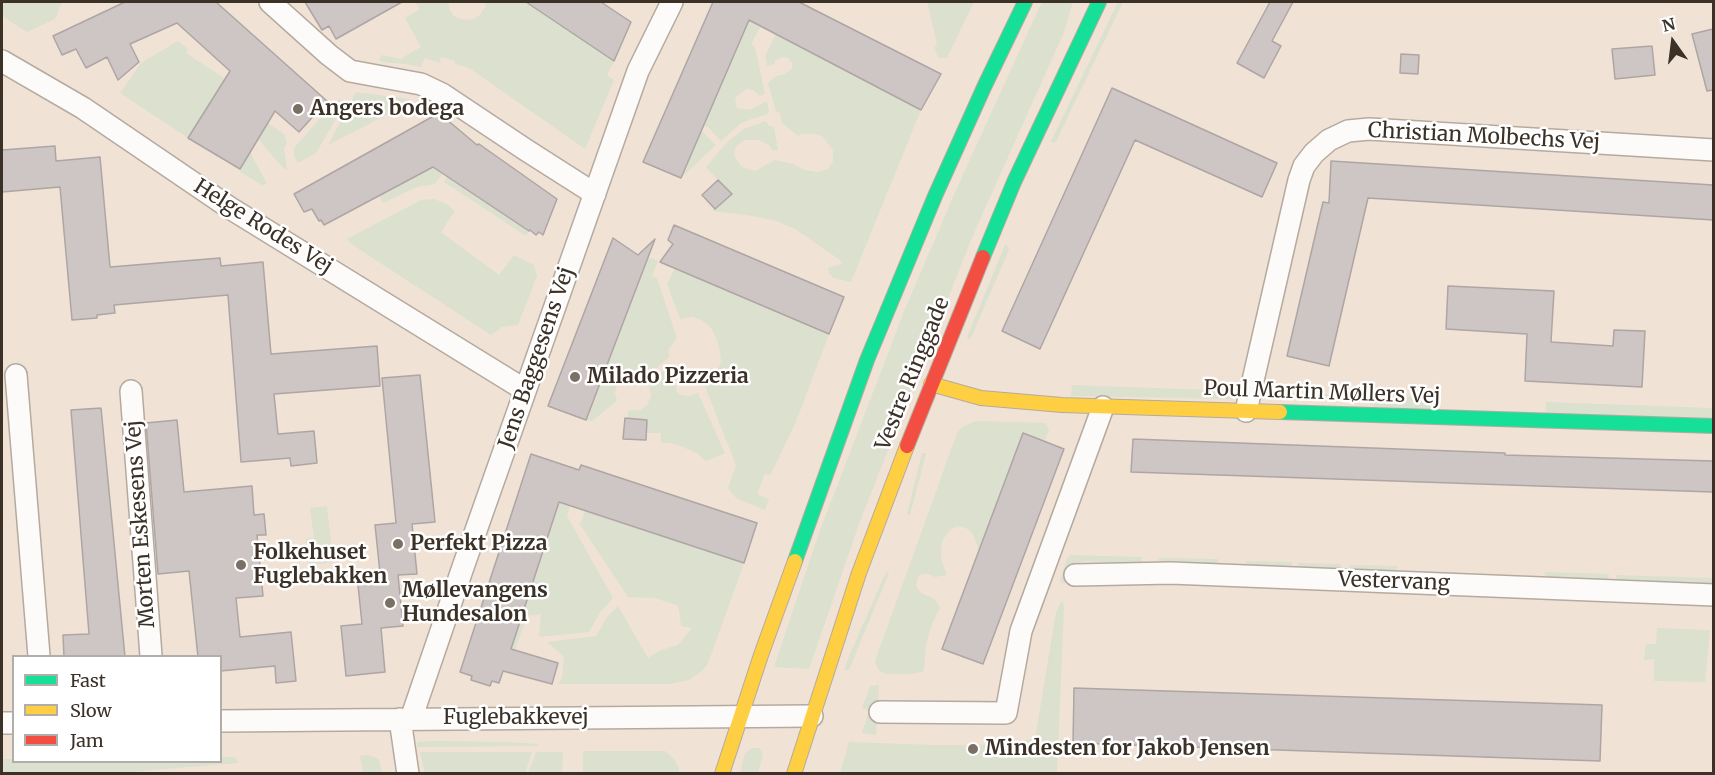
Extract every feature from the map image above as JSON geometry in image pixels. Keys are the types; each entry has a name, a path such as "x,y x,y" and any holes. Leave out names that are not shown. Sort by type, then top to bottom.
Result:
{"main road":[{"path":"722,774 760,655 871,350 935,196 1025,2"},
{"name":"Vestre Ringgade","path":"794,774 859,573 931,384 1014,182 1099,2"},
{"name":"Poul Martin Møllers Vej","path":"931,384 959,393 999,401 1103,407 1713,426"}],"street":[{"path":"270,2 350,71 421,84 442,94 595,194"},
{"name":"Jens Baggesens Vej","path":"405,719 638,71 669,3"},
{"name":"Helge Rodes Vej","path":"2,61 83,108 230,208 525,390"},
{"name":"Christian Molbechs Vej","path":"1246,411 1299,180 1314,153 1329,140 1348,132 1369,129 1713,150"},
{"path":"16,375 39,655"},
{"name":"Morten Eskesens Vej","path":"131,391 151,655"},
{"path":"880,712 1006,713 1021,632 1103,407"},
{"name":"Vestervang","path":"1075,575 1171,573 1713,595"},
{"name":"Fuglebakkevej","path":"222,721 812,716"},
{"path":"405,719 408,774"}],"green space":[{"path":"2,2 62,2 55,19 27,32 2,16"},
{"path":"415,2 448,2 453,15 467,20 479,16 486,2 526,2 614,61 607,75 614,80 585,149 469,68 455,64 455,61 441,57 440,63 425,58 421,67 379,60 382,55 400,59 421,47 405,18 420,9"},
{"path":"927,2 974,2 947,58 938,58"},
{"path":"1042,2 1073,2 1064,32 971,240 859,524 809,669 774,667 819,533 905,309 960,181"},
{"path":"1118,2 1123,2 1056,142 1053,143 1051,141"},
{"path":"749,20 761,26 751,44 755,47 765,94 760,96 753,90 747,89 735,100 737,108 750,110 767,101 769,112 740,124 721,141 708,127 703,126"},
{"path":"776,34 921,110 851,282 833,278 828,268 842,264 840,260 795,229 776,221 753,216 712,211 731,194 706,167 728,141 744,129 766,121 769,126 774,127 778,150 773,151 769,145 759,140 745,140 736,146 734,155 741,167 755,171 775,160 818,172 828,169 833,161 833,150 822,136 801,134 798,136 782,123 780,113 776,112 768,83 776,76 792,69 792,63 788,58 783,57 775,61 775,64 767,66 765,56"},
{"path":"178,41 188,49 186,53 224,78 188,138 120,93 141,63"},
{"path":"356,92 409,99 410,101 328,145"},
{"path":"339,99 343,101 343,107 316,153 298,163 294,156 294,148"},
{"path":"268,123 284,134 287,143 284,148 287,170 258,139"},
{"path":"701,130 716,145 681,178"},
{"path":"250,152 267,184 262,185 240,172"},
{"path":"440,163 448,166 435,184 417,187 383,203 379,195"},
{"path":"450,172 529,231 526,236 444,182"},
{"path":"434,199 447,204 455,211 441,232 499,275 514,255 534,265 537,276 518,325 502,327 491,335 351,244 347,239 421,200"},
{"path":"1005,245 1009,250 969,340 967,337"},
{"path":"648,257 658,261 652,276 657,278 677,338 669,349 669,357 649,375 644,378 631,375 621,379 614,369 607,366"},
{"path":"675,268 829,334 795,424 770,476 765,474 757,494 769,499 765,510 736,498 728,488 736,465 705,387 721,362 720,352 711,328 703,321 693,317 680,319 667,284"},
{"path":"670,365 677,392 689,396 698,393 725,453 706,461 698,454 683,447 672,443 661,443 661,433 646,433 647,420 628,418 628,411 640,410 647,405 651,396 649,384"},
{"path":"605,372 617,384 615,392 617,401 592,421 586,420"},
{"path":"1072,385 1238,391 1233,399 1071,396"},
{"path":"1261,393 1340,395 1332,400 1264,399"},
{"path":"1361,395 1435,398 1434,409 1374,407"},
{"path":"1546,402 1713,408 1713,420 1546,414"},
{"path":"975,421 1046,423 1049,430 1045,441 1023,434 979,550 972,533 966,528 957,526 949,531 942,541 941,559 947,575 935,577 922,574 918,577 916,586 920,592 934,599 940,607 930,629 922,672 886,674 878,670 875,661 957,433 961,428"},
{"path":"922,453 926,453 910,515 907,514"},
{"path":"559,500 570,506 567,516 613,598 599,614 589,632 539,637 541,614 527,616 513,655 509,654"},
{"path":"327,506 333,562 309,565 306,539 314,538 310,508"},
{"path":"585,511 744,563 708,663 703,670 689,680 669,684 558,684 562,678 564,657 547,642 596,636 607,617 618,606 648,658 661,650 678,645 692,628 681,626 677,605 654,598 628,597 579,523"},
{"path":"1072,555 1142,557 1141,564 1086,561 1076,563 1067,574 1066,583 1062,583 1060,580 1067,559"},
{"path":"1159,558 1218,559 1218,567 1159,565"},
{"path":"1246,561 1292,562 1292,569 1245,568"},
{"path":"1298,563 1341,564 1340,572 1297,570"},
{"path":"1349,565 1397,566 1396,574 1349,572"},
{"path":"886,572 889,573 849,670 844,670 850,654"},
{"path":"1545,572 1609,574 1608,581 1544,579"},
{"path":"1616,575 1713,578 1713,584 1616,582"},
{"path":"1062,600 1064,606 1057,773 840,773 849,742 980,745 1035,739 1056,612"},
{"path":"1657,628 1710,630 1705,682 1654,681 1654,659 1644,660 1646,644 1656,644"},
{"path":"879,685 876,735 862,733 869,711 862,708 870,686"},
{"path":"417,742 538,744 537,746 417,747"},
{"path":"752,748 759,748 763,754 758,773 740,773 745,753"},
{"path":"583,751 665,751 674,759 679,772 678,774 583,773"},
{"path":"420,752 532,752 525,774 425,773"},
{"path":"536,752 563,752 562,773 528,773"},
{"path":"368,755 379,759 382,773 363,773 360,756"},
{"path":"222,757 235,757 238,763 118,773 4,774 3,759 12,759 12,763 222,763"}],"building":[{"path":"125,2 216,2 327,101 299,132 275,111 240,169 188,138 230,71 177,23 130,44 139,62 118,80 107,57 86,68 76,49 62,55 53,36"},
{"path":"305,2 402,2 336,39 329,26 322,30"},
{"path":"526,2 601,2 631,22 614,61"},
{"path":"713,2 799,2 941,74 921,110 749,20 681,178 643,162"},
{"path":"1270,2 1293,2 1272,41 1281,46 1264,78 1237,63"},
{"path":"1713,29 1713,90 1707,91 1692,34"},
{"path":"1652,46 1655,75 1615,79 1612,49"},
{"path":"1401,54 1419,55 1418,74 1400,73"},
{"path":"1112,88 1277,163 1262,197 1135,140 1040,349 1002,331"},
{"path":"439,113 477,145 479,144 557,199 543,235 539,232 536,235 529,231 433,167 324,225 312,209 304,212 294,194"},
{"path":"55,146 56,161 100,157 110,267 220,258 221,266 263,262 271,354 377,346 380,386 274,394 278,434 314,431 317,463 291,466 290,458 241,462 228,295 114,305 115,313 97,315 97,318 72,320 60,187 2,192 2,150"},
{"path":"1331,161 1713,185 1713,220 1368,198 1329,366 1287,356 1323,202 1329,203"},
{"path":"718,180 732,194 715,209 702,195"},
{"path":"674,225 844,297 829,334 660,262 673,244 668,240"},
{"path":"613,238 638,255 655,239 586,420 548,406"},
{"path":"1448,286 1554,291 1551,342 1613,346 1614,330 1645,331 1642,387 1525,381 1527,334 1446,329"},
{"path":"420,375 435,522 412,524 417,574 398,575 403,626 381,628 385,672 346,676 341,626 362,624 357,575 380,573 375,525 396,523 382,378"},
{"path":"101,408 125,655 64,655 63,635 89,634 71,410"},
{"path":"625,418 647,420 646,440 623,439"},
{"path":"177,420 184,492 252,486 254,515 264,514 266,535 257,535 263,596 236,598 240,637 291,632 296,681 276,683 275,666 222,671 222,655 198,655 189,571 158,574 146,423"},
{"path":"1023,433 1064,449 983,664 942,649"},
{"path":"1133,439 1505,453 1505,455 1713,461 1713,492 1131,472"},
{"path":"531,454 579,470 581,465 757,523 744,563 559,502 511,649 558,663 552,684 503,671 499,683 492,681 490,686 471,680 472,676 460,672"},
{"path":"1074,688 1602,705 1600,761 1073,743"}],"traffic: fast":[{"path":"795,561 867,360 935,196 1025,2"},
{"path":"983,257 1014,182 1099,2"},
{"path":"1280,412 1714,426"}],"traffic: slow":[{"path":"931,384 981,398 1062,405 1280,412"},
{"path":"794,774 859,573 907,446"},
{"path":"722,774 795,561"}],"traffic: jam":[{"path":"907,446 983,257"}],"place":[{"name":"Angers bodega","path":"298,109"},
{"name":"Milado Pizzeria","path":"575,377"},
{"name":"Perfekt Pizza","path":"398,544"},
{"name":"Folkehuset Fuglebakken","path":"241,565"},
{"name":"Møllevangens Hundesalon","path":"390,603"},
{"name":"Mindesten for Jakob Jensen","path":"973,749"}]}
